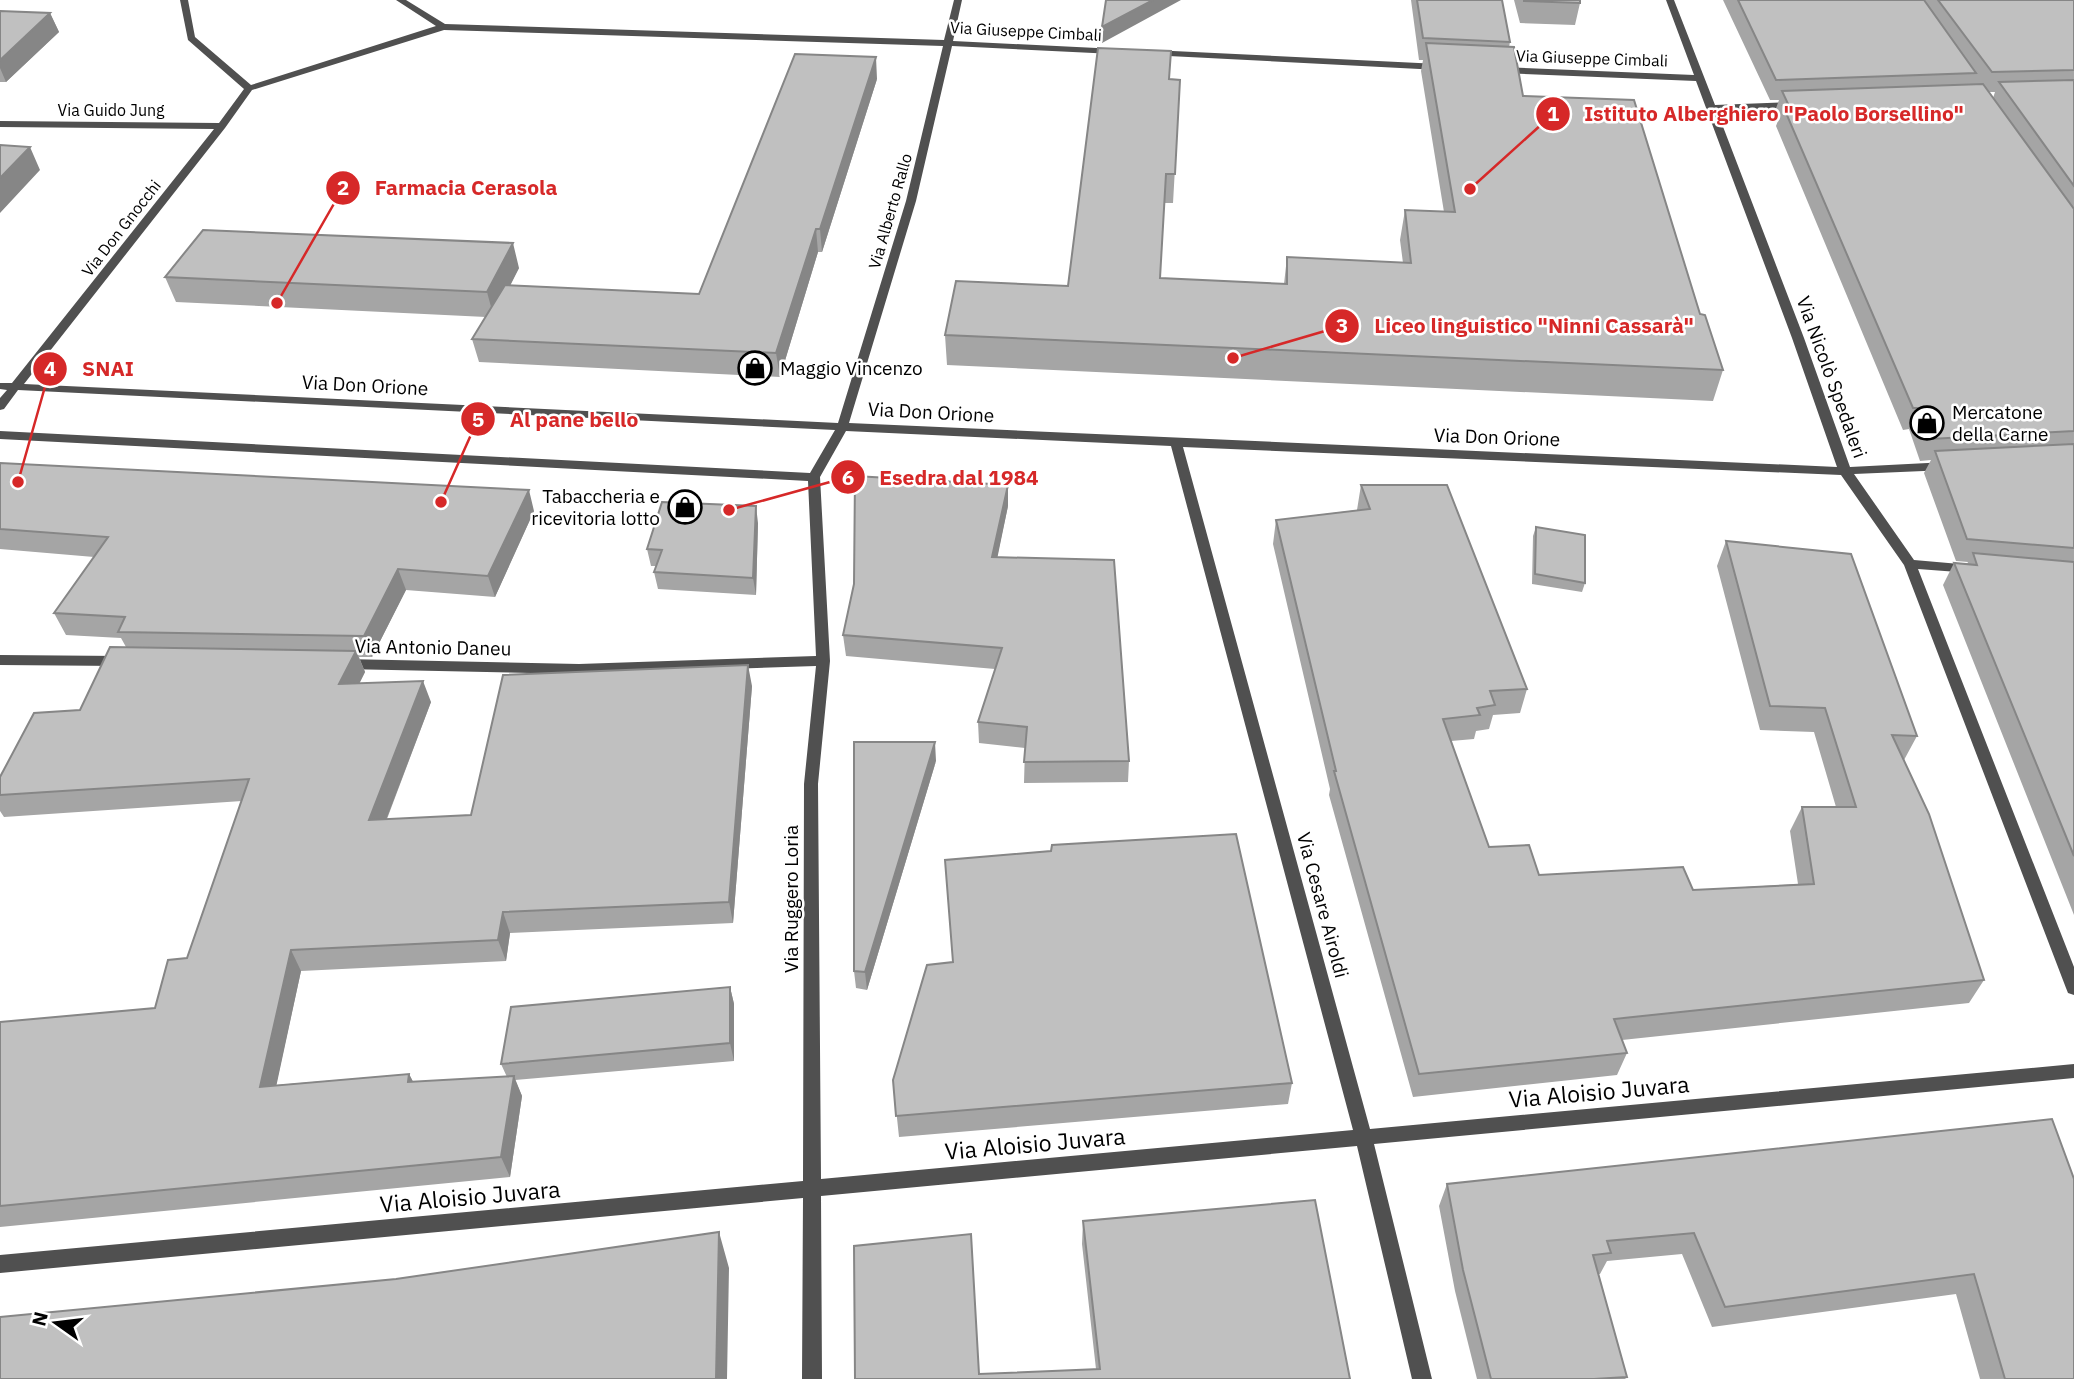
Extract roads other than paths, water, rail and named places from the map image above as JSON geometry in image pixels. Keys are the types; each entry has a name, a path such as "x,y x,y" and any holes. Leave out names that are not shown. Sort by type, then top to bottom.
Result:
{"street":[{"path":"184,0 191,38 249,88 443,27"},
{"path":"400,0 443,27"},
{"name":"Via Alberto Rallo","path":"842,428 911,201 958,0"},
{"name":"Via Nicolò Spedaleri","path":"1670,0 1798,338 1845,471 1910,564 2074,988"},
{"name":"Via Giuseppe Cimbali","path":"443,27 948,43 1129,52"},
{"path":"1143,52 1450,68"},
{"name":"Via Giuseppe Cimbali","path":"1492,70 1700,78"},
{"name":"Via Don Gnocchi","path":"16,387 249,88"},
{"path":"1712,108 1805,104"},
{"name":"Via Guido Jung","path":"0,124 222,126"},
{"name":"Via Don Orione","path":"0,386 842,428 1845,471 1966,465"},
{"path":"0,407 16,387"},
{"path":"0,435 814,477 842,428"},
{"name":"Via Cesare Airoldi","path":"1176,443 1364,1137 1422,1379"},
{"name":"Via Ruggero Loria","path":"812,1379 811,784 823,661 814,477"},
{"path":"1910,564 1979,569"},
{"path":"0,660 136,661"},
{"name":"Via Antonio Daneu","path":"329,664 579,669 823,661"},
{"name":"Via Aloisio Juvara","path":"0,1264 2074,1071"}],"place":[{"name":"Istituto Alberghiero \"Paolo Borsellino\"","path":"1470,189"},
{"name":"Farmacia Cerasola","path":"277,303"},
{"name":"Liceo linguistico \"Ninni Cassarà\"","path":"1233,358"},
{"name":"Maggio Vincenzo","path":"755,368"},
{"name":"Mercatone della Carne","path":"1927,423"},
{"name":"SNAI","path":"18,482"},
{"name":"Al pane bello","path":"441,502"},
{"name":"Tabaccheria e ricevitoria lotto","path":"685,507"},
{"name":"Esedra dal 1984","path":"729,510"}]}
